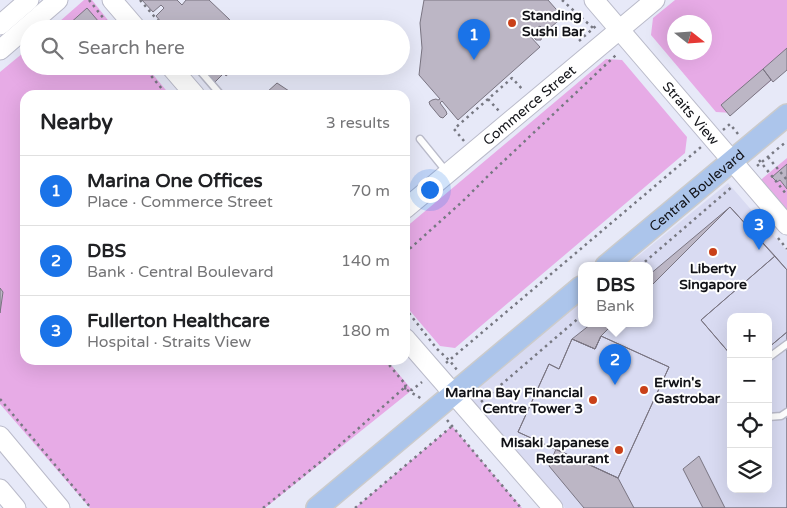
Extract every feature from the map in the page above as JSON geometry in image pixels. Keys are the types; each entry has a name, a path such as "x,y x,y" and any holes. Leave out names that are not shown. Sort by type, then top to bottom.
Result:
{"main road":[{"name":"Central Boulevard","path":"611,262 747,162 787,115"},
{"path":"317,508 578,290"}],"street":[{"path":"0,25 29,0"},
{"path":"35,20 58,0"},
{"path":"112,0 129,20"},
{"name":"Straits View","path":"594,0 713,138 747,162 787,225"},
{"name":"Commerce Street","path":"410,205 654,0"},
{"path":"0,50 20,33"},
{"path":"178,75 191,90"},
{"path":"410,344 553,508"},
{"path":"0,436 60,508"},
{"path":"0,489 16,508"}],"lane":[{"path":"203,75 216,90"},
{"path":"420,139 448,173"},
{"path":"772,355 787,344"},
{"path":"772,416 781,416 787,412"}],"path":[{"path":"89,0 105,20"},
{"path":"140,0 157,20"},
{"path":"562,0 593,28"},
{"path":"410,248 617,54"},
{"path":"150,75 163,90"},
{"path":"465,142 454,129 512,78 524,91"},
{"path":"488,99 500,112"},
{"path":"404,388 412,390 450,360 730,124"},
{"path":"644,262 747,162 768,157 787,141"},
{"path":"768,157 787,180"},
{"path":"747,162 787,195"},
{"path":"410,314 438,349 450,360"},
{"path":"480,403 578,319"},
{"path":"263,508 324,459 404,388 406,385 389,365"},
{"path":"0,399 91,508"},
{"path":"355,508 452,426 521,508"}],"shaded area":[{"path":"84,0 92,0 108,20 61,20"},
{"path":"675,0 787,0 787,67 733,113 716,112 672,60 712,60 712,15 667,15 667,54 651,35 653,18"},
{"path":"20,55 20,75 153,75 166,90 20,90 20,365 391,365 412,390 265,508 90,508 0,404 0,72"},
{"path":"606,59 622,60 687,137 685,153 455,348 440,346 410,311 410,224"},
{"path":"787,158 787,218 757,183"},
{"path":"728,183 787,251 787,508 565,508 467,395 578,304 578,327 653,327 653,262 631,262"},
{"path":"452,426 522,508 355,508"}],"building":[{"path":"142,0 177,0 182,5 186,0 209,0 230,20 159,20 156,16 164,8 161,5 153,12"},
{"path":"424,0 548,0 563,17 545,32 540,26 537,28 542,35 541,40 536,40 531,34 529,35 540,47 458,120 442,101 440,103 447,114 443,118 440,117 429,102 440,99 419,75 422,48 420,23"},
{"path":"87,8 97,20 74,20"},
{"path":"787,48 787,70 773,82 763,69"},
{"path":"763,69 771,80 730,116 721,105"},
{"path":"209,75 222,75 215,82"},
{"path":"277,83 288,90 269,90"},
{"path":"787,164 787,189 780,180 777,182 772,177"},
{"path":"730,207 775,256 701,320 727,350 727,493 772,493 772,345 787,332 787,508 584,508 549,466 556,449 618,478 669,367 601,336 595,349 572,339 587,327 653,327 653,272"},
{"path":"730,207 787,270 787,508 634,508 618,478 518,432 549,364 559,369 572,339 595,349 601,336 610,327 653,327 653,284"},
{"path":"775,256 787,270 787,332 772,345 772,313 727,313 727,350 701,320"},
{"path":"0,288 3,292 0,313"},
{"name":"Marina Bay Financial Centre Tower 3","path":"601,336 669,367 618,478 518,432 549,364 559,369 572,339 595,349"},
{"path":"699,456 725,508 703,508 683,469"}],"place":[{"name":"Standing Sushi Bar","path":"512,23"},
{"name":"Marina One Offices","path":"474,60"},
{"name":"Fullerton Healthcare","path":"759,250"},
{"name":"Liberty Singapore","path":"713,252"},
{"name":"DBS","path":"615,385"},
{"name":"Erwin's Gastrobar","path":"644,390"},
{"name":"Marina Bay Financial Centre Tower 3","path":"593,400"},
{"name":"Misaki Japanese Restaurant","path":"619,450"}]}
